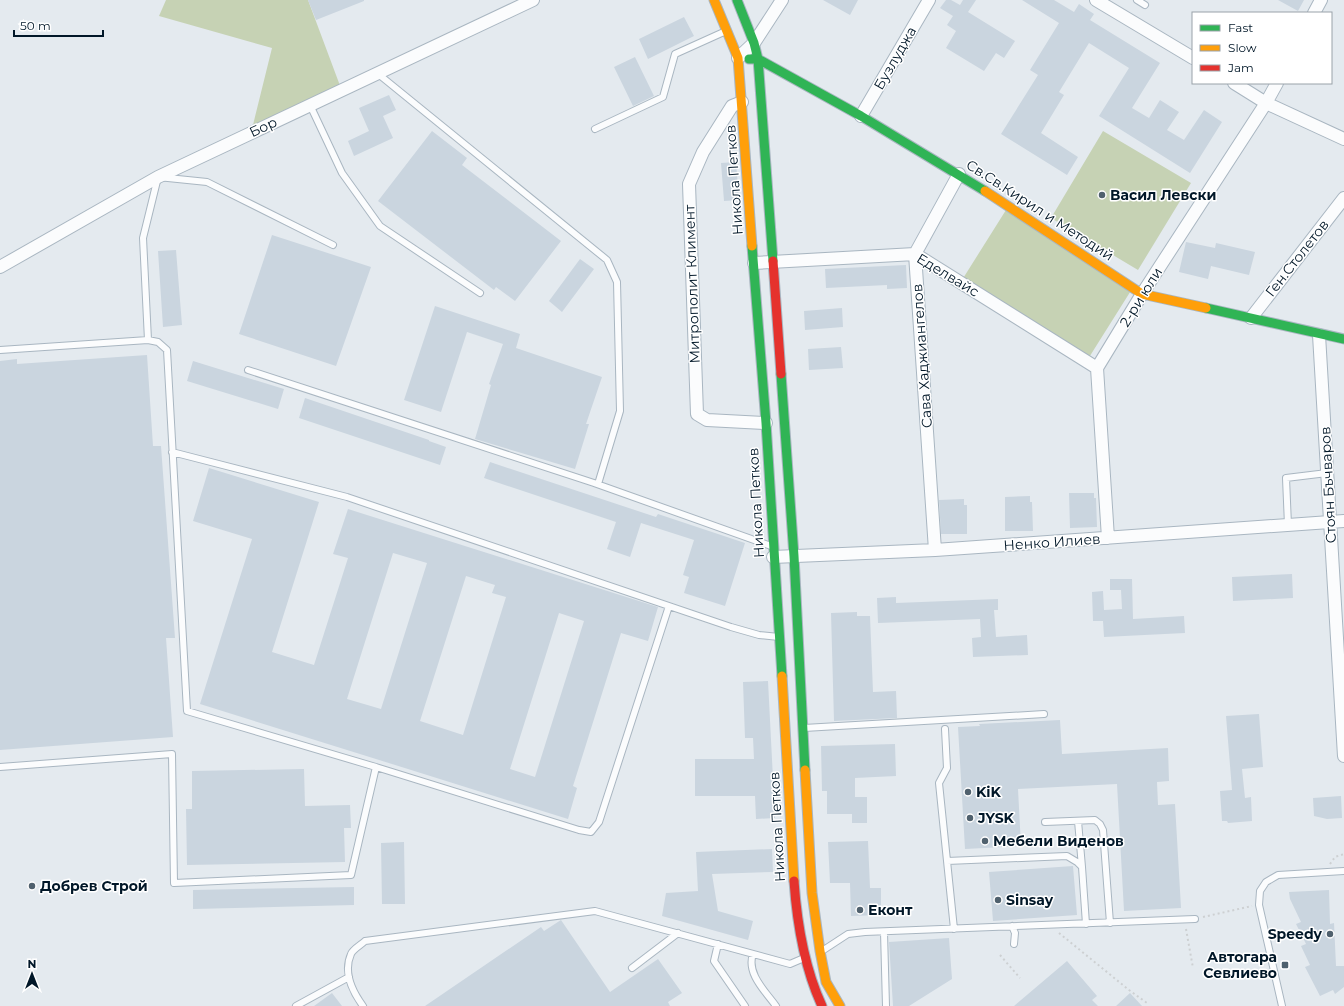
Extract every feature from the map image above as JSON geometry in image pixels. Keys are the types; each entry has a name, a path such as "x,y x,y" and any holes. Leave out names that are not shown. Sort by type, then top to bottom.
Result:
{"main road":[{"name":"Никола Петков","path":"714,0 738,58 766,424 795,894 804,958 812,986 822,1006"},
{"path":"737,0 754,43 758,59 794,556 802,729 812,893 820,952 826,982 840,1006"},
{"name":"Св.Св.Кирил и Методий","path":"738,58 758,59 861,116 959,174 1142,294 1344,339"}],"street":[{"name":"Бор","path":"1,266 158,177 533,0"},
{"path":"738,58 754,43 782,0"},
{"name":"Бузлуджа","path":"861,116 929,0"},
{"path":"1096,0 1192,57"},
{"path":"1315,12 1321,0"},
{"path":"1236,84 1266,103 1344,139"},
{"name":"2-ри юли","path":"1096,368 1142,294 1266,103 1276,84"},
{"name":"Митрополит Климент","path":"742,102 732,106 704,152 689,184 697,414 707,420 766,424"},
{"path":"914,254 959,174"},
{"name":"Ген.Столетов","path":"1251,318 1344,198"},
{"name":"Еделвайс","path":"754,263 914,254 1096,368"},
{"name":"Сава Хаджиангелов","path":"914,254 936,550"},
{"name":"Стоян Бъчваров","path":"1319,334 1344,756"},
{"path":"1096,368 1108,538"},
{"name":"Ненко Илиев","path":"773,552 794,556 936,550 1344,521"}],"lane":[{"path":"1137,0 1145,5"},
{"path":"595,129 663,97 675,54 727,30"},
{"path":"377,73 607,260 617,282 620,411 598,484"},
{"path":"310,105 342,173 380,226 480,293"},
{"path":"148,340 143,238 158,177 207,182 333,245"},
{"path":"0,350 148,340 158,342 166,350 187,711 580,830 591,832 599,822 669,606"},
{"path":"248,370 598,484 773,552"},
{"path":"172,452 347,497 669,606 759,635 779,637"},
{"path":"1288,525 1286,478 1327,473"},
{"path":"802,729 1044,714"},
{"path":"945,729 947,768 939,783 954,929"},
{"path":"0,767 172,754 174,883 351,875 376,767"},
{"path":"1078,820 1086,924"},
{"path":"1045,822 1095,820 1100,824 1103,830 1110,922"},
{"path":"947,861 1067,856 1082,867"},
{"path":"1282,1006 1259,905 1260,891 1266,882 1278,875 1344,871"},
{"path":"363,1006 356,996 348,977 351,953 365,941 595,911 790,964 820,952 848,934 1195,919"},
{"path":"1012,926 1014,933 1014,944"},
{"path":"884,932 886,1006"},
{"path":"632,968 678,933"},
{"path":"718,944 714,961 745,1006"},
{"path":"753,954 750,962 752,970 776,1006"},
{"path":"296,1006 348,977"}],"path":[{"path":"1330,873 1330,864 1333,859 1338,855 1344,854"},
{"path":"1195,919 1259,905"},
{"path":"1185,920 1193,968"},
{"path":"1049,925 1147,1003"},
{"path":"1000,955 1020,978"}],"green space":[{"path":"166,0 308,0 342,91 251,133 272,48 159,16"},
{"path":"1103,131 1191,183 1138,270 1051,218"},
{"path":"1006,210 1132,289 1088,359 962,280"}],"building":[{"path":"308,0 364,0 364,1 316,20"},
{"path":"823,0 858,0 850,15"},
{"path":"946,0 951,0 960,5 963,0 976,0 968,12 1015,41 1004,58 996,53 984,71 946,48 956,31 947,25 953,16 940,8"},
{"path":"1022,0 1054,0 1074,12 1079,4 1094,14 1090,20 1160,63 1132,108 1149,118 1160,100 1179,112 1167,130 1184,140 1204,110 1222,122 1190,173 1099,116 1129,68 1089,43 1059,92 1064,95 1041,133 1078,157 1067,175 1001,134 1038,75 1030,70 1059,23"},
{"path":"1278,0 1304,0 1298,11"},
{"path":"684,17 694,36 648,59 639,39"},
{"path":"635,57 654,96 633,106 614,67"},
{"path":"389,95 396,110 383,116 393,138 354,156 348,141 369,131 359,108"},
{"path":"432,131 467,158 462,165 561,241 515,301 496,287 494,290 378,201"},
{"path":"736,162 739,200 724,201 721,163"},
{"path":"272,235 371,267 336,366 239,334"},
{"path":"1186,242 1215,248 1216,243 1255,252 1249,275 1211,266 1208,279 1179,272"},
{"path":"176,250 182,325 163,327 158,251"},
{"path":"580,259 594,269 562,312 549,301"},
{"path":"906,265 907,288 887,289 887,285 826,288 825,269"},
{"path":"435,306 520,334 516,348 602,377 586,424 589,424 575,469 475,439 491,385 489,384 503,344 467,332 441,412 404,400"},
{"path":"842,308 843,327 805,330 804,311"},
{"path":"841,347 843,368 809,370 808,349"},
{"path":"147,355 153,446 161,446 175,638 166,638 173,737 0,750 0,361 17,359 17,364"},
{"path":"193,361 284,389 278,409 187,381"},
{"path":"305,398 446,447 440,465 299,418"},
{"path":"490,462 656,517 658,514 745,543 725,606 684,593 689,577 683,575 694,540 641,523 630,557 607,549 616,522 484,478"},
{"path":"209,468 319,502 272,652 314,665 348,558 333,554 348,509 658,607 648,641 621,633 573,786 577,788 568,819 200,704 252,539 193,521","holes":["393,553 427,563 381,709 347,699","466,576 495,585 492,593 506,597 463,735 420,721","559,613 584,621 535,777 510,769"]},
{"path":"1069,493 1094,493 1094,498 1096,498 1097,527 1070,528"},
{"path":"1030,496 1030,502 1032,502 1033,531 1005,531 1005,497"},
{"path":"964,499 964,505 967,505 967,534 941,534 939,500"},
{"path":"1292,574 1293,598 1233,601 1232,577"},
{"path":"1110,579 1132,579 1133,619 1184,616 1185,633 1104,637 1103,621 1093,621 1092,592 1103,591 1104,610 1122,609 1121,590 1110,590"},
{"path":"896,597 896,603 998,599 998,610 994,610 996,637 1027,635 1028,655 973,657 972,638 981,637 980,619 878,623 877,598"},
{"path":"857,612 857,616 870,616 873,692 896,691 897,718 834,721 831,613"},
{"path":"768,681 775,818 756,819 755,796 695,796 695,759 754,759 753,738 745,738 743,682"},
{"path":"1259,714 1263,767 1242,769 1245,798 1251,797 1252,821 1228,823 1227,821 1222,821 1220,791 1232,790 1226,716"},
{"path":"1060,720 1062,754 1168,748 1169,781 1157,782 1158,805 1175,804 1181,908 1124,911 1117,784 1018,789 1021,846 965,849 958,727 980,726 979,724"},
{"path":"895,744 896,776 855,778 855,797 867,797 867,823 852,823 852,814 827,814 827,791 822,791 821,746"},
{"path":"304,769 305,806 350,805 351,828 344,828 345,862 187,865 186,809 192,809 192,771"},
{"path":"1341,796 1342,818 1327,819 1314,816 1313,798"},
{"path":"868,841 870,888 881,888 881,915 851,916 850,883 830,883 828,842"},
{"path":"404,842 405,904 382,904 381,843"},
{"path":"772,849 773,872 712,874 718,911 753,921 748,940 662,916 666,893 698,891 696,852"},
{"path":"1073,866 1077,915 993,921 989,872"},
{"path":"354,887 354,905 193,909 193,890"},
{"path":"1329,890 1330,924 1334,923 1336,966 1344,966 1344,987 1335,994 1333,990 1320,996 1305,967 1310,965 1301,946 1306,944 1296,924 1301,922 1290,899 1289,892"},
{"path":"561,920 610,992 658,959 682,993 668,1002 670,1006 425,1006 541,927 544,931"},
{"path":"949,938 952,979 909,1006 893,1006 889,942"},
{"path":"1067,961 1097,996 1092,1000 1098,1006 1014,1006"},
{"path":"332,993 342,1006 314,1006"},
{"path":"1130,993 1142,1006 1116,1006"}],"traffic: fast":[{"path":"737,0 754,43 758,59 773,261"},
{"path":"749,59 758,59 861,116 985,191"},
{"path":"752,246 766,423 782,676"},
{"path":"1206,308 1344,339"},
{"path":"781,374 794,556 805,770"}],"traffic: slow":[{"path":"714,0 738,58 752,246"},
{"path":"985,191 1142,294 1206,308"},
{"path":"782,676 794,881"},
{"path":"805,770 812,893 820,951 826,982 840,1006"}],"traffic: jam":[{"path":"773,261 781,374"},
{"path":"794,881 802,945 810,976 822,1006"}],"place":[{"name":"Васил Левски","path":"1102,195"},
{"name":"KiK","path":"968,792"},
{"name":"JYSK","path":"970,818"},
{"name":"Мебели Виденов","path":"985,841"},
{"name":"Добрев Строй","path":"32,886"},
{"name":"Sinsay","path":"998,900"},
{"name":"Еконт","path":"860,910"},
{"name":"Speedy","path":"1330,934"},
{"name":"Автогара Севлиево","path":"1285,965"}]}
